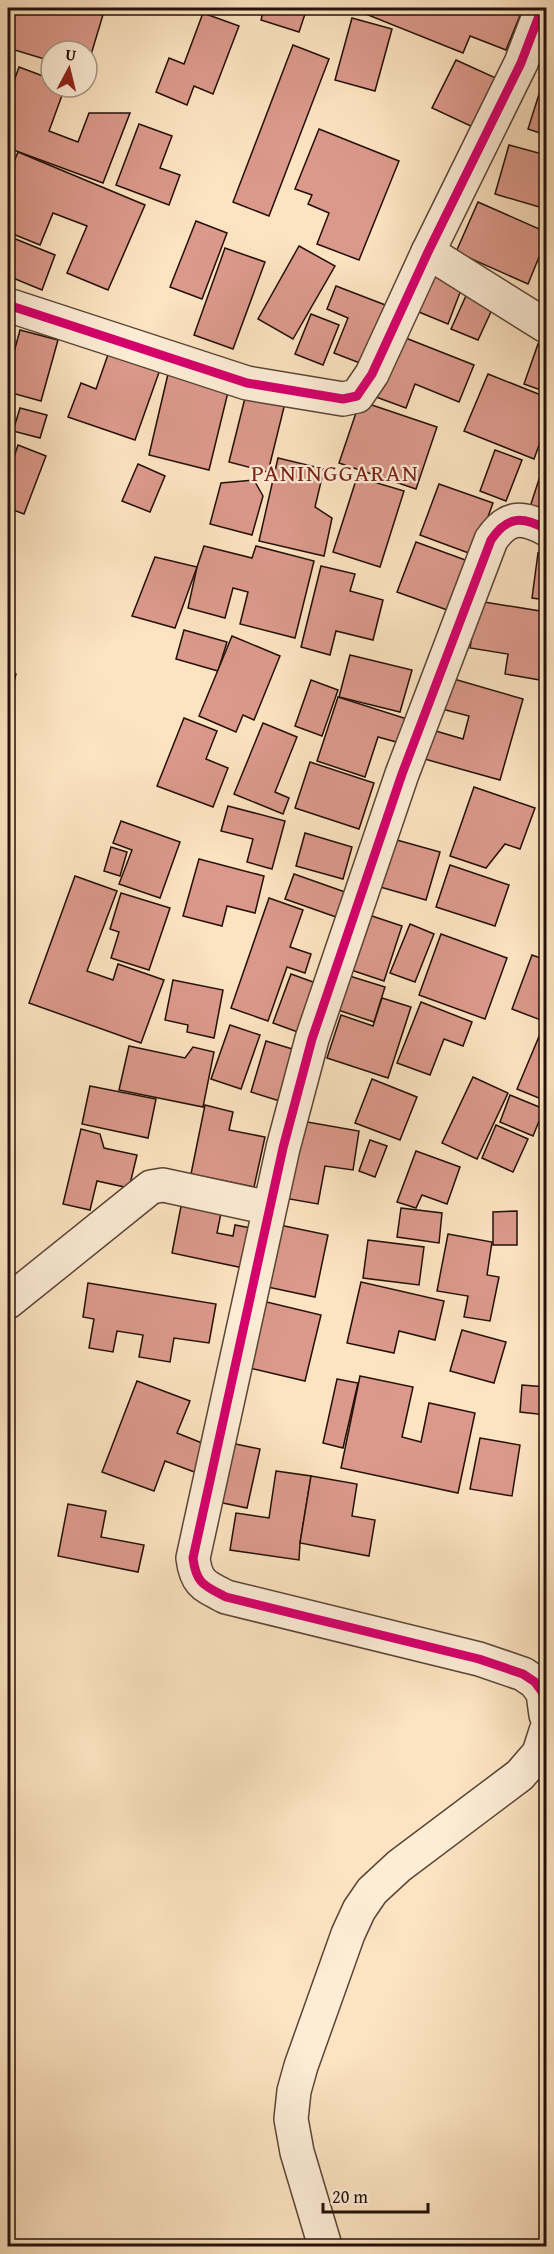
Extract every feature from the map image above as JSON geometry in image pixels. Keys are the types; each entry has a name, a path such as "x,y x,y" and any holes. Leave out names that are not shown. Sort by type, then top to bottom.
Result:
{"street":[{"path":"8,305 247,383 349,399 361,392 372,374 428,252 521,63 542,8"},
{"path":"428,252 546,326"},
{"path":"546,529 524,521 513,521 500,526 491,540 402,774 312,1040 295,1099 193,1558 197,1578 204,1586 226,1597 479,1659 523,1674 535,1682 543,1693 546,1714"},
{"path":"8,1302 151,1187 163,1185 269,1208"},
{"path":"325,2247 297,2152 291,2120 294,2091 301,2066 348,1934 359,1910 372,1891 399,1866 520,1775 539,1753 546,1731"}],"building":[{"path":"8,8 105,8 96,39 39,39 39,57 8,48"},
{"path":"264,8 307,8 299,32 261,20"},
{"path":"360,8 523,8 506,50 470,36 463,53 358,11"},
{"path":"203,13 239,26 213,94 194,86 187,105 156,92 169,58 184,64"},
{"path":"352,18 392,29 375,91 335,80"},
{"path":"293,45 329,59 269,216 233,202"},
{"path":"456,60 498,79 475,128 432,108"},
{"path":"19,67 39,74 39,99 61,99 49,131 78,142 89,113 130,113 103,183 8,148 8,98"},
{"path":"546,72 546,135 528,129"},
{"path":"139,124 172,136 160,168 180,175 169,205 116,185"},
{"path":"319,129 399,161 359,260 317,244 329,213 308,204 312,195 295,189"},
{"path":"509,145 546,155 546,209 495,194"},
{"path":"18,152 145,205 108,290 67,273 87,226 53,213 40,245 8,232 8,177"},
{"path":"478,202 546,232 546,240 528,284 456,252"},
{"path":"196,221 227,233 202,299 170,287"},
{"path":"8,236 55,255 42,290 8,276"},
{"path":"299,246 335,266 293,339 258,319"},
{"path":"225,248 265,262 233,349 194,335"},
{"path":"430,269 464,282 448,324 414,310"},
{"path":"336,286 388,306 365,365 334,353 348,318 327,309"},
{"path":"469,289 496,301 478,340 451,329"},
{"path":"311,314 339,325 323,365 295,354"},
{"path":"20,330 58,340 41,401 8,392 8,374"},
{"path":"393,333 474,365 459,402 415,384 406,408 368,394"},
{"path":"538,344 546,347 546,392 524,384"},
{"path":"111,346 162,364 135,440 68,417 81,383 96,389"},
{"path":"168,374 229,388 209,470 149,455"},
{"path":"488,374 546,397 546,426 534,459 464,431"},
{"path":"247,390 286,399 268,472 229,462"},
{"path":"360,401 437,427 416,489 339,463"},
{"path":"20,408 47,415 40,438 13,431"},
{"path":"18,445 46,456 24,514 8,508 8,468 10,469"},
{"path":"495,450 522,460 506,501 480,491"},
{"path":"278,458 324,469 315,507 332,518 324,556 259,541"},
{"path":"546,458 546,519 528,513"},
{"path":"138,464 165,476 150,512 122,501"},
{"path":"357,477 404,491 380,567 333,552"},
{"path":"254,480 263,496 252,535 210,524 221,483"},
{"path":"439,484 493,503 474,555 420,535"},
{"path":"416,542 468,561 450,611 397,592"},
{"path":"204,546 252,558 256,546 314,561 295,638 240,624 248,592 233,588 225,618 188,608"},
{"path":"538,553 546,555 546,600 532,598"},
{"path":"155,557 197,567 175,628 132,616"},
{"path":"321,566 355,574 350,591 383,600 373,640 336,631 330,655 301,647"},
{"path":"478,601 546,612 546,681 505,674 508,654 470,648"},
{"path":"184,630 227,642 218,671 176,659"},
{"path":"232,636 280,656 254,720 243,715 236,732 199,716"},
{"path":"350,655 412,670 400,712 339,697"},
{"path":"8,670 16,674 8,706"},
{"path":"447,677 523,699 500,780 421,758 429,729 463,739 469,716 438,708"},
{"path":"311,680 338,690 322,736 295,726"},
{"path":"338,697 407,719 400,743 378,737 365,777 317,761"},
{"path":"184,718 217,731 206,759 228,768 213,807 157,786"},
{"path":"263,723 297,737 275,792 289,798 283,814 234,794"},
{"path":"310,762 374,783 359,829 295,808"},
{"path":"474,787 535,808 520,849 505,844 486,868 450,856"},
{"path":"228,806 285,821 272,869 247,862 253,839 221,831"},
{"path":"121,821 180,842 160,898 119,884 132,850 113,843"},
{"path":"305,833 352,847 343,879 296,866"},
{"path":"386,837 440,852 426,900 373,885"},
{"path":"111,847 127,852 120,876 104,871"},
{"path":"199,859 264,876 255,913 227,906 222,926 183,916"},
{"path":"450,865 509,885 495,926 436,907"},
{"path":"294,874 345,892 336,917 285,899"},
{"path":"75,876 117,891 87,971 113,980 118,964 164,980 141,1043 29,1003"},
{"path":"121,893 170,908 149,970 111,958 119,932 110,929"},
{"path":"269,898 303,910 290,947 311,954 305,973 287,967 268,1021 231,1008"},
{"path":"366,914 402,926 384,981 348,969"},
{"path":"410,924 434,934 415,982 390,973"},
{"path":"441,934 507,958 485,1019 419,995"},
{"path":"546,934 546,952 541,950"},
{"path":"532,955 546,960 546,1022 512,1009"},
{"path":"291,974 324,986 306,1035 273,1023"},
{"path":"343,974 385,987 374,1022 332,1008"},
{"path":"173,980 223,990 214,1038 187,1032 188,1025 165,1020"},
{"path":"382,998 411,1007 388,1078 327,1058 341,1015 373,1026"},
{"path":"421,1002 472,1022 463,1046 444,1039 430,1075 397,1063"},
{"path":"230,1025 260,1035 241,1089 211,1079"},
{"path":"543,1027 546,1029 546,1101 517,1089"},
{"path":"266,1041 299,1051 283,1102 251,1092"},
{"path":"129,1046 185,1058 193,1047 214,1052 203,1107 119,1090"},
{"path":"473,1077 508,1093 477,1159 442,1143"},
{"path":"372,1079 417,1097 400,1140 355,1123"},
{"path":"90,1086 156,1099 148,1138 82,1124"},
{"path":"510,1095 544,1109 533,1136 500,1122"},
{"path":"205,1105 233,1112 229,1130 265,1137 254,1187 191,1174"},
{"path":"290,1119 359,1131 353,1170 325,1166 318,1204 278,1197"},
{"path":"496,1125 528,1139 513,1172 482,1158"},
{"path":"81,1129 100,1134 104,1148 137,1155 129,1188 97,1181 90,1210 63,1204"},
{"path":"370,1140 387,1146 375,1177 359,1171"},
{"path":"416,1151 460,1167 447,1204 422,1195 416,1208 397,1202"},
{"path":"182,1201 222,1208 217,1233 233,1236 235,1225 256,1229 248,1269 172,1253"},
{"path":"401,1208 442,1213 439,1243 397,1237"},
{"path":"517,1211 517,1245 493,1245 493,1212"},
{"path":"270,1223 328,1235 315,1297 258,1285"},
{"path":"448,1234 492,1242 487,1275 499,1277 490,1321 464,1317 468,1296 437,1291"},
{"path":"368,1240 424,1247 419,1285 363,1278"},
{"path":"361,1282 444,1301 435,1340 399,1331 394,1353 347,1343"},
{"path":"88,1283 216,1304 209,1343 174,1338 170,1362 139,1357 143,1335 117,1331 113,1352 89,1348 94,1319 83,1317"},
{"path":"254,1299 321,1315 305,1381 245,1367"},
{"path":"462,1330 506,1342 494,1383 450,1371"},
{"path":"360,1376 413,1387 402,1437 421,1442 429,1403 475,1413 458,1493 341,1468"},
{"path":"337,1379 358,1383 343,1448 323,1443"},
{"path":"137,1381 190,1401 177,1433 207,1445 197,1473 165,1461 154,1491 102,1472"},
{"path":"522,1385 546,1387 546,1415 520,1412"},
{"path":"480,1438 520,1445 512,1496 470,1489"},
{"path":"226,1442 260,1449 247,1508 213,1501"},
{"path":"276,1471 311,1476 299,1560 230,1550 236,1513 269,1518"},
{"path":"311,1476 357,1484 352,1516 375,1520 369,1556 300,1543"},
{"path":"68,1504 106,1511 101,1537 144,1545 138,1572 58,1556"}],"cycle path":[{"path":"8,305 247,383 343,399 357,396 372,374 428,252 521,63 542,8"},
{"path":"546,529 530,522 516,521 503,526 491,540 402,774 312,1039 283,1148 193,1558 199,1579 212,1590 226,1597 479,1659 523,1674 535,1682 543,1693 546,1715"}],"district":[{"name":"PANINGGARAN","path":"335,473"}]}
